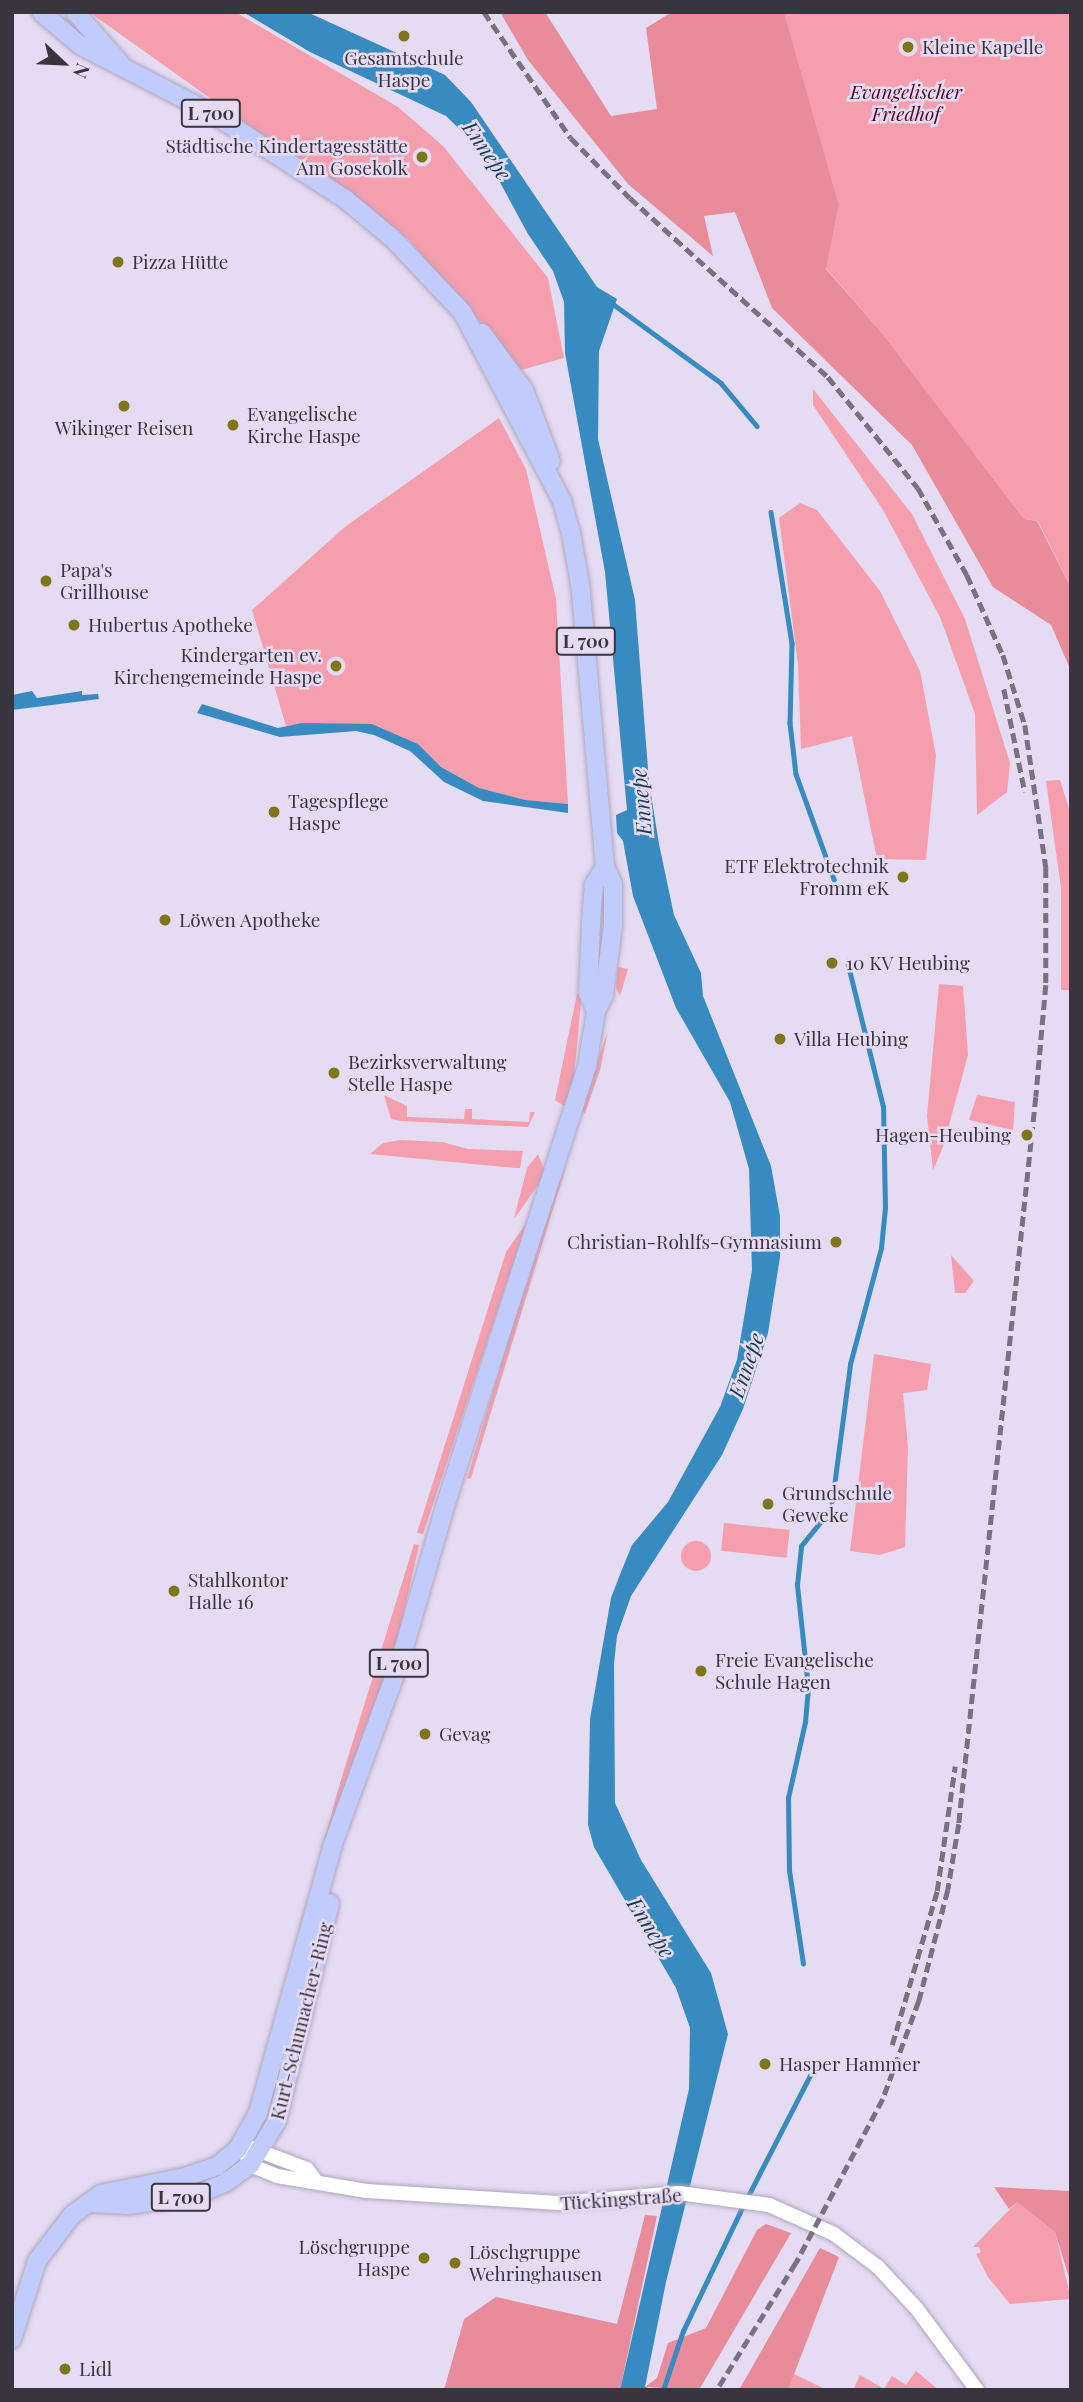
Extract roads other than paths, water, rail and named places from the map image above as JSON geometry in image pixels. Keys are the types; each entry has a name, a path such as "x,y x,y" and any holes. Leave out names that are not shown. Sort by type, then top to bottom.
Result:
{"main road":[{"name":"L 700","path":"41,12 81,46 120,63 256,140 345,199 392,239 463,313 508,364 524,390 548,450 582,590 605,867 594,885 588,993 596,1011 587,1067 446,1503 401,1658 345,1821"},
{"name":"L 700","path":"75,12 120,63"},
{"name":"Kurt-Schumacher-Ring","path":"89,2203 101,2194 130,2185 199,2173 217,2166 242,2144 258,2113 333,1844 345,1821"},
{"name":"Kurt-Schumacher-Ring","path":"89,2203 129,2205 195,2195 225,2183 255,2158 277,2122 345,1842 345,1821"},
{"name":"L 700","path":"12,2339 29,2281 47,2242 89,2203"}],"street":[{"name":"Tückingstraße","path":"242,2144 255,2158 300,2182 315,2180 367,2191 468,2200 559,2203 647,2194 714,2195 757,2202 814,2223 866,2257 917,2309 977,2390"}],"water":[{"path":"243,12 307,12 445,75 471,102 597,287 617,299 599,351 598,439 635,600 649,782 659,844 674,915 701,973 703,996 771,1166 780,1216 780,1257 768,1333 743,1409 722,1455 631,1596 617,1636 614,1664 615,1803 641,1860 711,1973 728,2034 666,2282 645,2387 655,2390 620,2390 689,2089 690,2028 676,1988 594,1847 588,1825 590,1719 611,1598 632,1545 668,1502 720,1407 737,1360 752,1270 749,1169 730,1102 676,1008 633,896 623,841 617,833 616,815 627,810 605,572 565,353 564,302 553,271 528,234 484,153 446,116 310,52"},
{"path":"32,691 37,698 82,691 82,695 98,694 99,699 12,710 12,695"},
{"path":"202,704 278,728 302,723 372,724 418,744 441,767 479,788 526,800 568,804 568,813 483,801 444,782 410,751 374,735 356,731 280,737 197,713"}],"waterway":[{"name":"Ennepe","path":"609,301 721,383 757,426"},
{"name":"Ennepe","path":"771,512 792,643 790,723 796,774 834,879"},
{"path":"803,1964 789,1870 788,1798 805,1722 808,1687 797,1585 801,1546 831,1509 850,1364 881,1248 885,1208 883,1107 847,961"},
{"path":"747,2198 817,2062"},
{"path":"663,2390 683,2331 743,2206"}],"railway":[{"path":"484,12 571,138 630,198 828,377 918,488 967,575 1003,655 1025,725 1046,868 1046,985 1036,1097 959,1824 948,1890 919,2001 883,2099 796,2263 717,2390"},
{"path":"1004,689 1025,792"},
{"path":"892,2045 937,1891 955,1766"}],"place":[{"name":"Gesamtschule Haspe","path":"404,36"},
{"name":"Kleine Kapelle","path":"908,47"},
{"name":"Städtische Kindertagesstätte Am Gosekolk","path":"422,157"},
{"name":"Pizza Hütte","path":"118,262"},
{"name":"Wikinger Reisen","path":"124,406"},
{"name":"Evangelische Kirche Haspe","path":"233,425"},
{"name":"Papa's Grillhouse","path":"46,581"},
{"name":"Hubertus Apotheke","path":"74,625"},
{"name":"Kindergarten ev. Kirchengemeinde Haspe","path":"336,666"},
{"name":"Tagespflege Haspe","path":"274,812"},
{"name":"ETF Elektrotechnik Fromm eK","path":"903,877"},
{"name":"Löwen Apotheke","path":"165,920"},
{"name":"10 KV Heubing","path":"832,963"},
{"name":"Villa Heubing","path":"780,1039"},
{"name":"Bezirksverwaltung Stelle Haspe","path":"334,1073"},
{"name":"Hagen-Heubing","path":"1027,1135"},
{"name":"Christian-Rohlfs-Gymnasium","path":"836,1242"},
{"name":"Grundschule Geweke","path":"768,1504"},
{"name":"Stahlkontor Halle 16","path":"174,1591"},
{"name":"Freie Evangelische Schule Hagen","path":"701,1671"},
{"name":"Gevag","path":"425,1734"},
{"name":"Hasper Hammer","path":"765,2064"},
{"name":"Löschgruppe Haspe","path":"424,2258"},
{"name":"Löschgruppe Wehringhausen","path":"455,2263"},
{"name":"Lidl","path":"65,2369"}],"park label":[{"name":"Evangelischer Friedhof","path":"906,103"}]}
